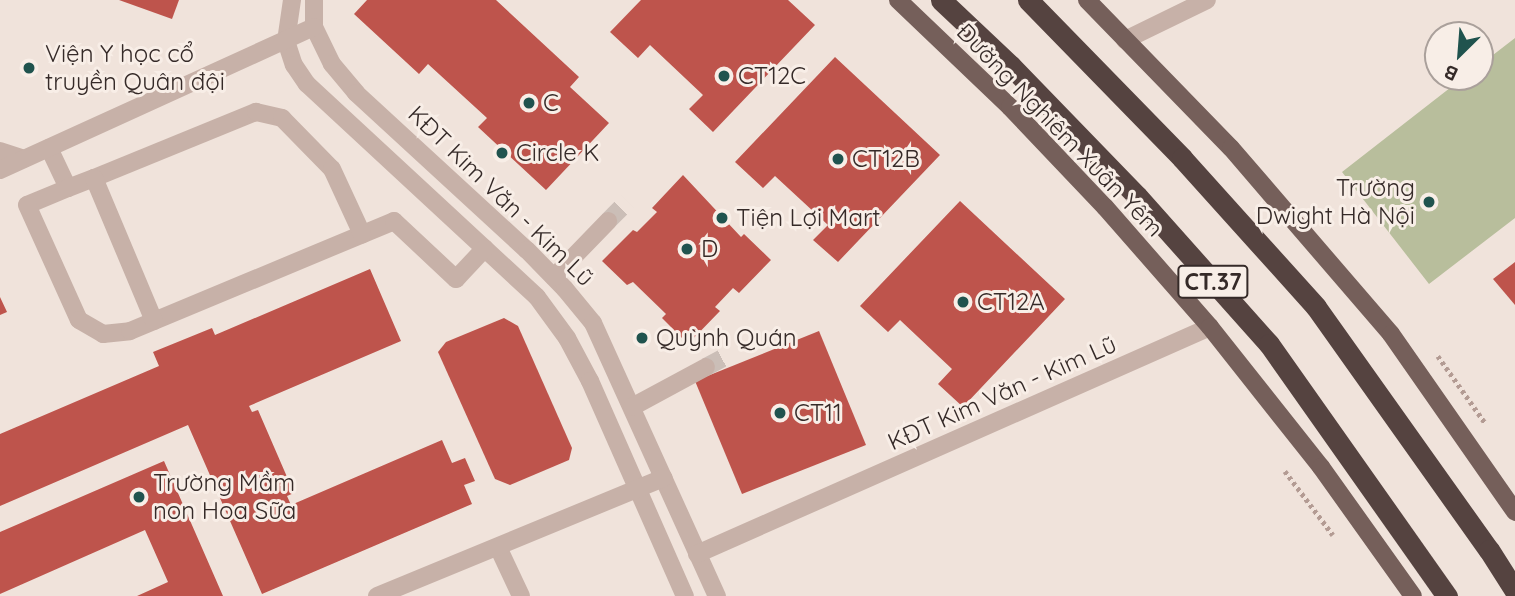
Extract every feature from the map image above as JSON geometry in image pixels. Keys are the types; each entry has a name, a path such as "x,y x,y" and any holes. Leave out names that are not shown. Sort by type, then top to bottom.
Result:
{"highway":[{"name":"CT.37","path":"941,0 1011,66 1137,196 1269,344 1447,596"},
{"name":"CT.37","path":"1028,0 1182,158 1316,307 1489,550 1515,591"}],"main road":[{"name":"Đường Nghiêm Xuân Yêm","path":"898,0 1029,127 1210,327 1321,467 1410,595"},
{"path":"1087,0 1231,148 1391,334 1515,512"}],"street":[{"name":"KĐT Kim Văn - Kim Lũ","path":"292,0 286,41 293,65 307,85 507,268 537,298 568,338 590,381 685,596"},
{"name":"KĐT Kim Văn - Kim Lũ","path":"314,0 314,27 332,64 356,93 527,250 593,323 717,596"},
{"path":"1125,40 1207,0"},
{"path":"0,170 314,27"},
{"path":"362,234 331,169 282,118 256,112 27,205 79,320 103,334 130,331 362,234 394,220 456,279 485,248"},
{"path":"49,148 68,188"},
{"path":"0,151 24,159"},
{"path":"94,178 154,321"},
{"path":"554,277 608,221"},
{"path":"507,268 527,250"},
{"name":"KĐT Kim Văn - Kim Lũ","path":"697,554 1210,327"},
{"path":"632,407 706,367"},
{"path":"590,381 614,370"},
{"path":"377,596 639,491 664,478"},
{"path":"498,547 521,596"}],"path":[{"path":"1438,355 1486,424"},
{"path":"1285,471 1334,535"}],"green space":[{"path":"1515,38 1515,218 1429,284 1342,172 1446,91 1494,91 1494,54"}],"building":[{"path":"119,0 179,0 172,19"},
{"name":"C","path":"367,0 496,0 579,77 570,87 609,123 546,190 478,127 487,118 428,64 419,74 354,14"},
{"name":"CT12C","path":"641,0 788,0 815,25 713,132 689,109 703,95 650,45 638,58 610,32"},
{"name":"CT12B","path":"835,57 940,155 838,262 813,240 828,225 775,176 763,188 735,162"},
{"name":"D","path":"683,175 741,237 744,234 771,260 739,293 733,288 715,307 720,311 688,344 662,318 666,314 633,282 627,285 602,261 633,230 637,232 657,212 652,208"},
{"name":"CT12A","path":"960,201 1065,299 963,407 938,384 952,369 900,320 888,332 860,306"},
{"path":"1515,262 1515,305 1493,279"},
{"path":"370,269 401,341 249,406 252,412 258,410 294,493 287,496 291,505 442,440 452,463 465,458 475,481 464,485 472,504 262,594 188,425 0,506 0,434 159,366 153,352 212,328 215,335"},
{"path":"0,297 7,312 0,315"},
{"path":"504,318 518,326 572,448 569,460 510,485 495,479 438,352 446,342"},
{"name":"CT11","path":"819,331 866,445 742,494 695,381"},
{"name":"Trường Mầm non Hoa Sữa","path":"164,461 223,596 137,596 168,582 145,530 0,594 0,532"}],"tunnel":[{"path":"608,221 627,202"},
{"path":"706,367 727,356"}],"place":[{"name":"Viện Y học cổ truyền Quân đội","path":"29,68"},
{"name":"CT12C","path":"724,76"},
{"name":"C","path":"529,103"},
{"name":"Circle K","path":"502,153"},
{"name":"CT12B","path":"838,159"},
{"name":"Trường Dwight Hà Nội","path":"1429,202"},
{"name":"Tiện Lợi Mart","path":"722,218"},
{"name":"D","path":"687,249"},
{"name":"CT12A","path":"963,302"},
{"name":"Quỳnh Quán","path":"642,338"},
{"name":"CT11","path":"780,413"},
{"name":"Trường Mầm non Hoa Sữa","path":"139,497"}]}
